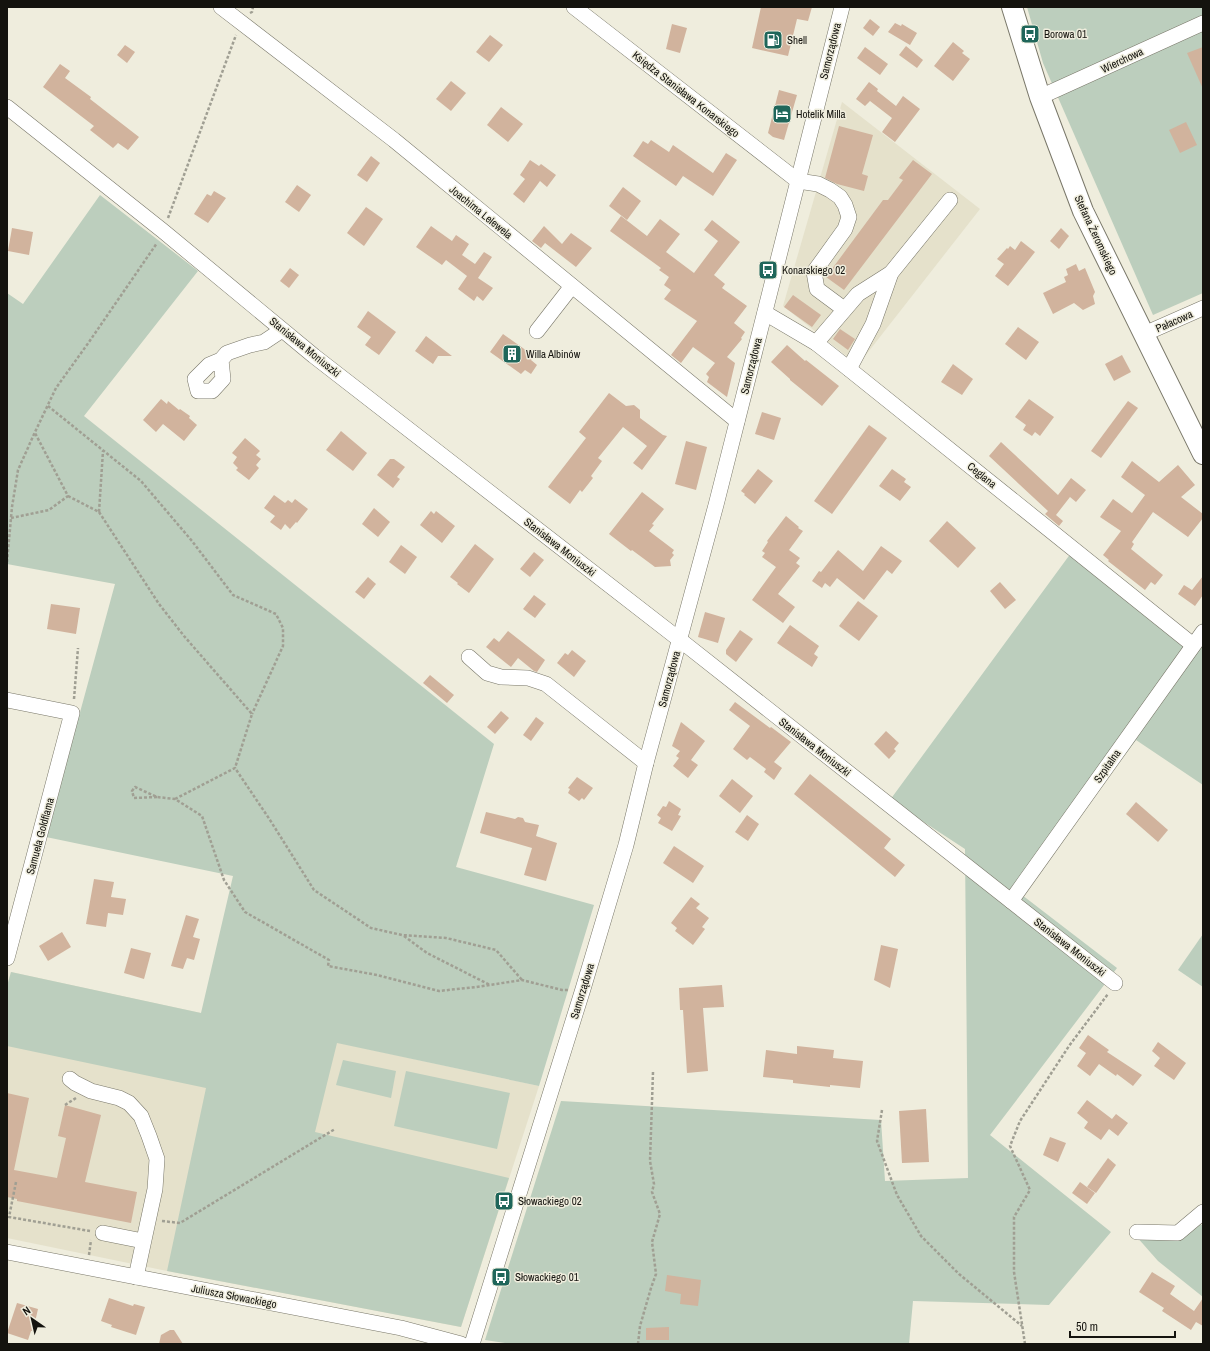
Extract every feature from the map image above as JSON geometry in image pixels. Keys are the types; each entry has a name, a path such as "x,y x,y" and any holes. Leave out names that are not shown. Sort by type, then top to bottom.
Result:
{"main road":[{"name":"Stefana Żeromskiego","path":"1012,7 1040,98 1083,211 1203,454"}],"street":[{"name":"Joachima Lelewela","path":"221,7 394,140 737,421"},
{"name":"Księdza Stanisława Konarskiego","path":"574,7 798,181"},
{"name":"Samorządowa","path":"472,1344 583,989 626,845 646,763 716,504 842,7"},
{"name":"Wierchowa","path":"1040,98 1203,23"},
{"name":"Stanisława Moniuszki","path":"7,107 163,230 282,330 680,640 1115,983"},
{"path":"798,181 818,184 830,190 840,197 845,205 849,217 846,229 814,272 817,288 844,309"},
{"path":"816,343 858,294 891,273 950,200"},
{"path":"849,369 873,324 891,273"},
{"path":"537,331 572,286"},
{"name":"Pałacowa","path":"1144,334 1203,308"},
{"name":"Ceglana","path":"765,313 816,343 1193,645"},
{"path":"221,360 227,353 264,342 282,330"},
{"name":"Szpitalna","path":"1011,901 1203,632"},
{"path":"469,657 488,672 500,677 528,678 546,684 646,763"},
{"path":"7,700 72,713"},
{"name":"Samuela Goldflama","path":"7,958 72,713"},
{"path":"70,1079 91,1092 120,1098 129,1103 141,1116 149,1136 156,1159 155,1189 136,1277"},
{"path":"1137,1232 1178,1234 1200,1217"},
{"path":"96,1234 144,1241"},
{"name":"Juliusza Słowackiego","path":"7,1252 401,1328 461,1344"}],"path":[{"path":"7,562 11,518 18,470 56,388 153,249 163,230 241,22"},
{"path":"48,406 141,481 192,541 233,596 276,614 283,628 283,646 252,714 235,768 175,799"},
{"path":"35,432 68,496 99,512 159,604 184,636 252,714"},
{"path":"99,512 103,450"},
{"path":"11,518 49,510 68,496"},
{"path":"72,713 78,648"},
{"path":"235,768 314,890 371,928 402,935 446,938 496,950 522,980"},
{"path":"157,797 135,787 132,791 134,798 157,797 175,799 202,816 224,880 246,912 329,960 328,966 377,975 439,991 522,980 562,990 583,989"},
{"path":"402,935 427,953 490,985"},
{"path":"1025,1344 1014,1272 1014,1217 1030,1190 1010,1146 1020,1121 1069,1046 1115,983"},
{"path":"638,1344 642,1319 656,1274 652,1242 660,1214 652,1192 654,1184 650,1162 652,1072"},
{"path":"882,1110 877,1141 898,1195 921,1236 960,1274 1022,1326"},
{"path":"148,1219 180,1224 335,1129"},
{"path":"16,1182 9,1217 96,1234 86,1267"}],"shaded area":[{"path":"842,102 980,209 858,365 783,306"},
{"path":"11,972 539,1086 461,1327 167,1271 7,1238 7,986"}],"green space":[{"path":"1027,7 1203,7 1203,293 1153,315 1043,63"},
{"path":"100,195 198,271 84,416 494,744 456,867 594,905 539,1086 337,1043 315,1132 509,1178 461,1327 167,1271 206,1088 7,1046 7,986 11,972 201,1013 233,876 46,837 115,584 7,564 7,293 23,304"},
{"path":"1071,553 1184,643 1203,622 1203,785 1136,740 1022,895 1117,968 990,1135 1111,1232 1049,1305 913,1301 909,1344 511,1344 485,1340 561,1101 881,1120 885,1181 968,1178 965,849 890,800"},
{"path":"1203,934 1203,987 1178,970"},
{"path":"343,1060 396,1071 391,1098 336,1085"},
{"path":"406,1071 510,1093 497,1149 394,1126"},
{"path":"1196,1224 1203,1225 1203,1297 1158,1261 1136,1236"}],"building":[{"path":"761,7 812,7 808,21 797,19 788,56 752,48"},
{"path":"870,19 880,27 873,36 863,28"},
{"path":"895,23 901,26 902,24 917,33 910,45 888,32"},
{"path":"672,24 687,28 680,53 666,49"},
{"path":"490,35 503,45 489,62 476,52"},
{"path":"953,42 964,51 962,53 970,59 953,81 934,66"},
{"path":"125,45 135,52 127,63 117,55"},
{"path":"906,46 923,60 917,68 899,55"},
{"path":"865,47 888,64 880,75 857,58"},
{"path":"1203,47 1203,89 1187,53"},
{"path":"60,64 70,71 65,78 91,97 90,99 139,137 128,150 118,143 113,148 90,130 94,126 43,87"},
{"path":"451,81 466,93 451,111 436,99"},
{"path":"869,82 878,89 877,91 896,106 903,96 920,109 895,142 882,132 892,118 870,101 865,106 856,99"},
{"name":"Hotelik Milla","path":"779,90 797,95 784,140 773,137 768,133"},
{"path":"501,107 523,124 508,142 487,125"},
{"path":"1186,122 1197,145 1180,153 1169,130"},
{"path":"839,126 873,135 862,174 868,176 864,191 837,184 825,178"},
{"path":"651,140 669,152 673,145 713,173 726,153 737,160 713,196 683,176 676,186 633,156 643,141 648,144"},
{"path":"371,156 380,163 367,182 357,175"},
{"path":"530,160 539,166 541,164 556,175 547,187 540,181 524,203 513,194 525,179 520,175"},
{"path":"913,160 932,174 844,290 826,277 883,200 888,200 903,180 899,178"},
{"path":"297,185 311,195 299,212 285,202"},
{"path":"623,187 641,201 627,220 609,206"},
{"path":"214,191 226,198 208,223 194,214 207,194 211,196"},
{"path":"366,207 383,219 364,246 347,233"},
{"path":"621,216 647,236 660,219 680,234 666,252 694,273 718,241 704,230 712,220 740,242 714,275 725,284 722,288 747,306 734,323 745,332 741,338 742,339 727,357 735,363 727,397 707,382 709,377 706,374 715,363 693,347 681,363 671,355 697,321 664,299 671,290 664,285 669,277 659,270 661,268 610,231"},
{"path":"431,226 452,241 456,235 469,244 462,255 475,264 484,252 492,257 478,278 493,288 483,301 477,296 474,301 458,289 467,276 446,260 442,265 416,247"},
{"path":"544,226 562,244 571,233 592,248 576,267 545,243 541,248 532,241"},
{"path":"12,228 33,232 29,255 8,251"},
{"path":"1061,228 1069,236 1059,249 1050,241"},
{"path":"1021,241 1035,252 1008,286 995,276 1004,264 997,259 1010,246 1015,250"},
{"path":"1076,264 1079,271 1085,268 1095,292 1093,296 1095,304 1083,310 1074,303 1053,314 1043,293 1066,282 1064,277 1068,275 1066,269"},
{"path":"290,268 299,275 289,288 280,281"},
{"path":"793,295 821,315 812,327 784,307"},
{"path":"368,311 396,332 379,355 365,345 371,337 357,327"},
{"path":"1018,327 1039,342 1026,360 1005,344"},
{"path":"840,329 855,339 848,350 833,339"},
{"name":"Willa Albinów","path":"503,334 534,356 531,360 537,365 531,374 525,370 521,374 490,352"},
{"path":"426,336 452,356 438,356 433,364 415,351"},
{"path":"787,345 805,361 806,360 839,386 822,406 790,380 771,362"},
{"path":"1122,355 1131,372 1114,381 1105,364"},
{"path":"953,364 973,379 962,395 941,382"},
{"path":"609,393 626,406 634,405 640,410 640,418 663,435 667,436 642,470 633,463 647,446 623,427 598,458 602,461 591,476 593,478 582,492 580,490 570,504 548,487 586,438 579,432"},
{"path":"161,399 167,404 168,401 179,410 180,409 190,416 189,418 197,425 184,441 163,424 156,432 143,420"},
{"path":"1029,399 1054,417 1040,436 1035,432 1032,436 1023,430 1026,425 1015,417"},
{"path":"1128,401 1138,408 1101,458 1091,451"},
{"path":"762,412 781,418 774,440 755,434"},
{"path":"869,425 887,438 832,514 814,501"},
{"path":"341,431 367,453 353,471 326,450"},
{"path":"245,438 260,451 256,455 261,459 256,465 259,468 249,480 236,470 238,468 233,463 237,457 232,453"},
{"path":"686,441 707,447 696,490 675,484"},
{"path":"1001,442 1058,495 1071,478 1086,490 1076,502 1070,497 1056,515 1063,521 1059,526 1045,514 1048,511 989,456"},
{"path":"390,459 394,459 405,467 397,477 400,479 393,488 377,475"},
{"path":"1132,461 1159,482 1178,465 1195,485 1181,497 1203,514 1203,518 1188,537 1153,512 1132,542 1134,544 1131,549 1163,575 1155,585 1151,582 1145,590 1108,561 1109,560 1103,555 1121,531 1100,517 1113,499 1132,513 1145,495 1121,477"},
{"path":"758,469 773,481 755,504 741,491"},
{"path":"892,469 906,479 904,482 911,487 900,501 879,486"},
{"path":"642,492 664,509 652,524 654,525 649,531 674,550 672,553 674,555 670,560 671,566 655,567 609,534"},
{"path":"274,495 285,503 288,500 292,503 295,499 308,509 290,529 285,524 281,530 270,522 275,516 264,508"},
{"path":"374,508 390,522 378,537 362,524"},
{"path":"431,511 434,514 436,511 455,526 442,543 420,525"},
{"path":"786,516 803,531 789,550 800,558 796,563 800,566 778,594 795,607 783,623 752,600 776,567 762,557 765,553 762,551 768,542 767,541"},
{"path":"947,521 976,548 958,568 929,541"},
{"path":"475,544 494,559 469,593 450,577"},
{"path":"401,545 417,557 405,574 389,562"},
{"path":"881,546 902,561 892,574 887,570 864,600 837,578 830,587 825,583 822,588 812,581 838,550 863,571"},
{"path":"534,552 544,560 530,577 520,569"},
{"path":"1203,576 1203,595 1195,606 1178,594 1184,585 1192,590"},
{"path":"368,577 376,584 364,599 355,592"},
{"path":"1000,582 1016,600 1005,609 990,591"},
{"path":"534,595 546,604 535,618 523,609"},
{"path":"858,601 878,616 859,641 839,626"},
{"path":"51,604 80,608 76,634 47,629"},
{"path":"705,612 725,618 718,643 698,637"},
{"path":"790,625 819,646 814,654 818,657 812,667 777,643"},
{"path":"740,630 753,639 736,662 726,654 726,650"},
{"path":"508,631 545,660 537,672 518,658 511,667 486,647 494,638 499,642"},
{"path":"572,650 586,661 574,677 557,663 565,653 568,655"},
{"path":"430,675 454,695 447,703 423,683"},
{"path":"735,702 791,742 774,762 782,768 774,780 764,772 766,769 750,757 747,760 733,749 750,726 729,710"},
{"path":"501,711 509,718 495,734 487,727"},
{"path":"536,717 544,723 531,741 523,735"},
{"path":"681,722 705,741 691,760 698,765 688,778 673,766 679,758 676,756 680,751 672,746"},
{"path":"886,731 899,743 894,749 896,751 889,759 874,744"},
{"path":"810,774 891,839 884,848 905,865 895,877 794,794"},
{"path":"577,777 593,788 584,800 582,798 579,801 568,793 570,789 568,788"},
{"path":"732,779 753,796 740,813 719,796"},
{"path":"669,801 681,809 678,815 681,816 672,831 658,823 661,818 657,815 663,806 666,807"},
{"path":"1136,802 1168,830 1158,842 1126,814"},
{"path":"486,812 515,819 518,817 523,818 525,822 539,825 536,836 557,843 546,881 524,875 532,848 480,833"},
{"path":"747,815 759,824 748,841 735,832"},
{"path":"674,846 704,866 693,883 663,863"},
{"path":"94,879 114,882 111,897 126,899 123,915 108,913 106,927 86,924"},
{"path":"691,897 700,904 696,908 709,918 702,927 705,929 693,945 675,931 677,928 671,923"},
{"path":"186,915 199,919 193,937 200,939 194,960 187,958 183,969 171,966"},
{"path":"62,932 71,947 48,961 39,946"},
{"path":"881,945 898,949 890,988 874,980"},
{"path":"131,948 151,953 144,979 124,973"},
{"path":"722,985 724,1007 703,1008 708,1071 687,1073 683,1010 680,1010 679,988"},
{"path":"1088,1035 1109,1050 1107,1052 1142,1075 1133,1086 1117,1074 1116,1076 1099,1064 1090,1076 1077,1066 1086,1053 1079,1048"},
{"path":"1158,1042 1186,1063 1174,1080 1154,1066 1160,1058 1152,1051"},
{"path":"797,1046 834,1050 833,1058 863,1061 860,1088 830,1085 830,1087 793,1083 793,1080 763,1077 766,1050 797,1054"},
{"path":"7,1093 29,1098 14,1170 57,1178 66,1138 58,1136 65,1105 101,1115 85,1182 137,1192 131,1223 17,1201 17,1199 7,1197"},
{"path":"1087,1100 1112,1119 1116,1114 1128,1123 1118,1136 1109,1129 1101,1140 1084,1128 1088,1122 1077,1113"},
{"path":"926,1109 929,1162 902,1163 899,1111"},
{"path":"1050,1137 1066,1143 1058,1162 1043,1155"},
{"path":"1108,1158 1116,1165 1096,1193 1087,1187"},
{"path":"1080,1182 1095,1193 1087,1204 1072,1193"},
{"path":"1152,1272 1175,1286 1170,1294 1194,1311 1203,1298 1203,1326 1196,1322 1191,1330 1162,1311 1164,1308 1139,1292"},
{"path":"667,1275 701,1280 698,1306 680,1304 681,1294 665,1291"},
{"path":"109,1298 133,1306 134,1304 145,1307 136,1335 111,1327 112,1325 101,1321"},
{"path":"17,1303 38,1309 33,1331 31,1331 28,1340 7,1333"},
{"path":"669,1327 669,1340 646,1340 646,1328"},
{"path":"170,1330 174,1330 183,1344 159,1344 161,1335"}],"place":[{"name":"Borowa 01","path":"1030,34"},
{"name":"Shell","path":"773,40"},
{"name":"Hotelik Milla","path":"782,114"},
{"name":"Konarskiego 02","path":"768,270"},
{"name":"Willa Albinów","path":"512,354"},
{"name":"Słowackiego 02","path":"504,1201"},
{"name":"Słowackiego 01","path":"501,1277"}]}
